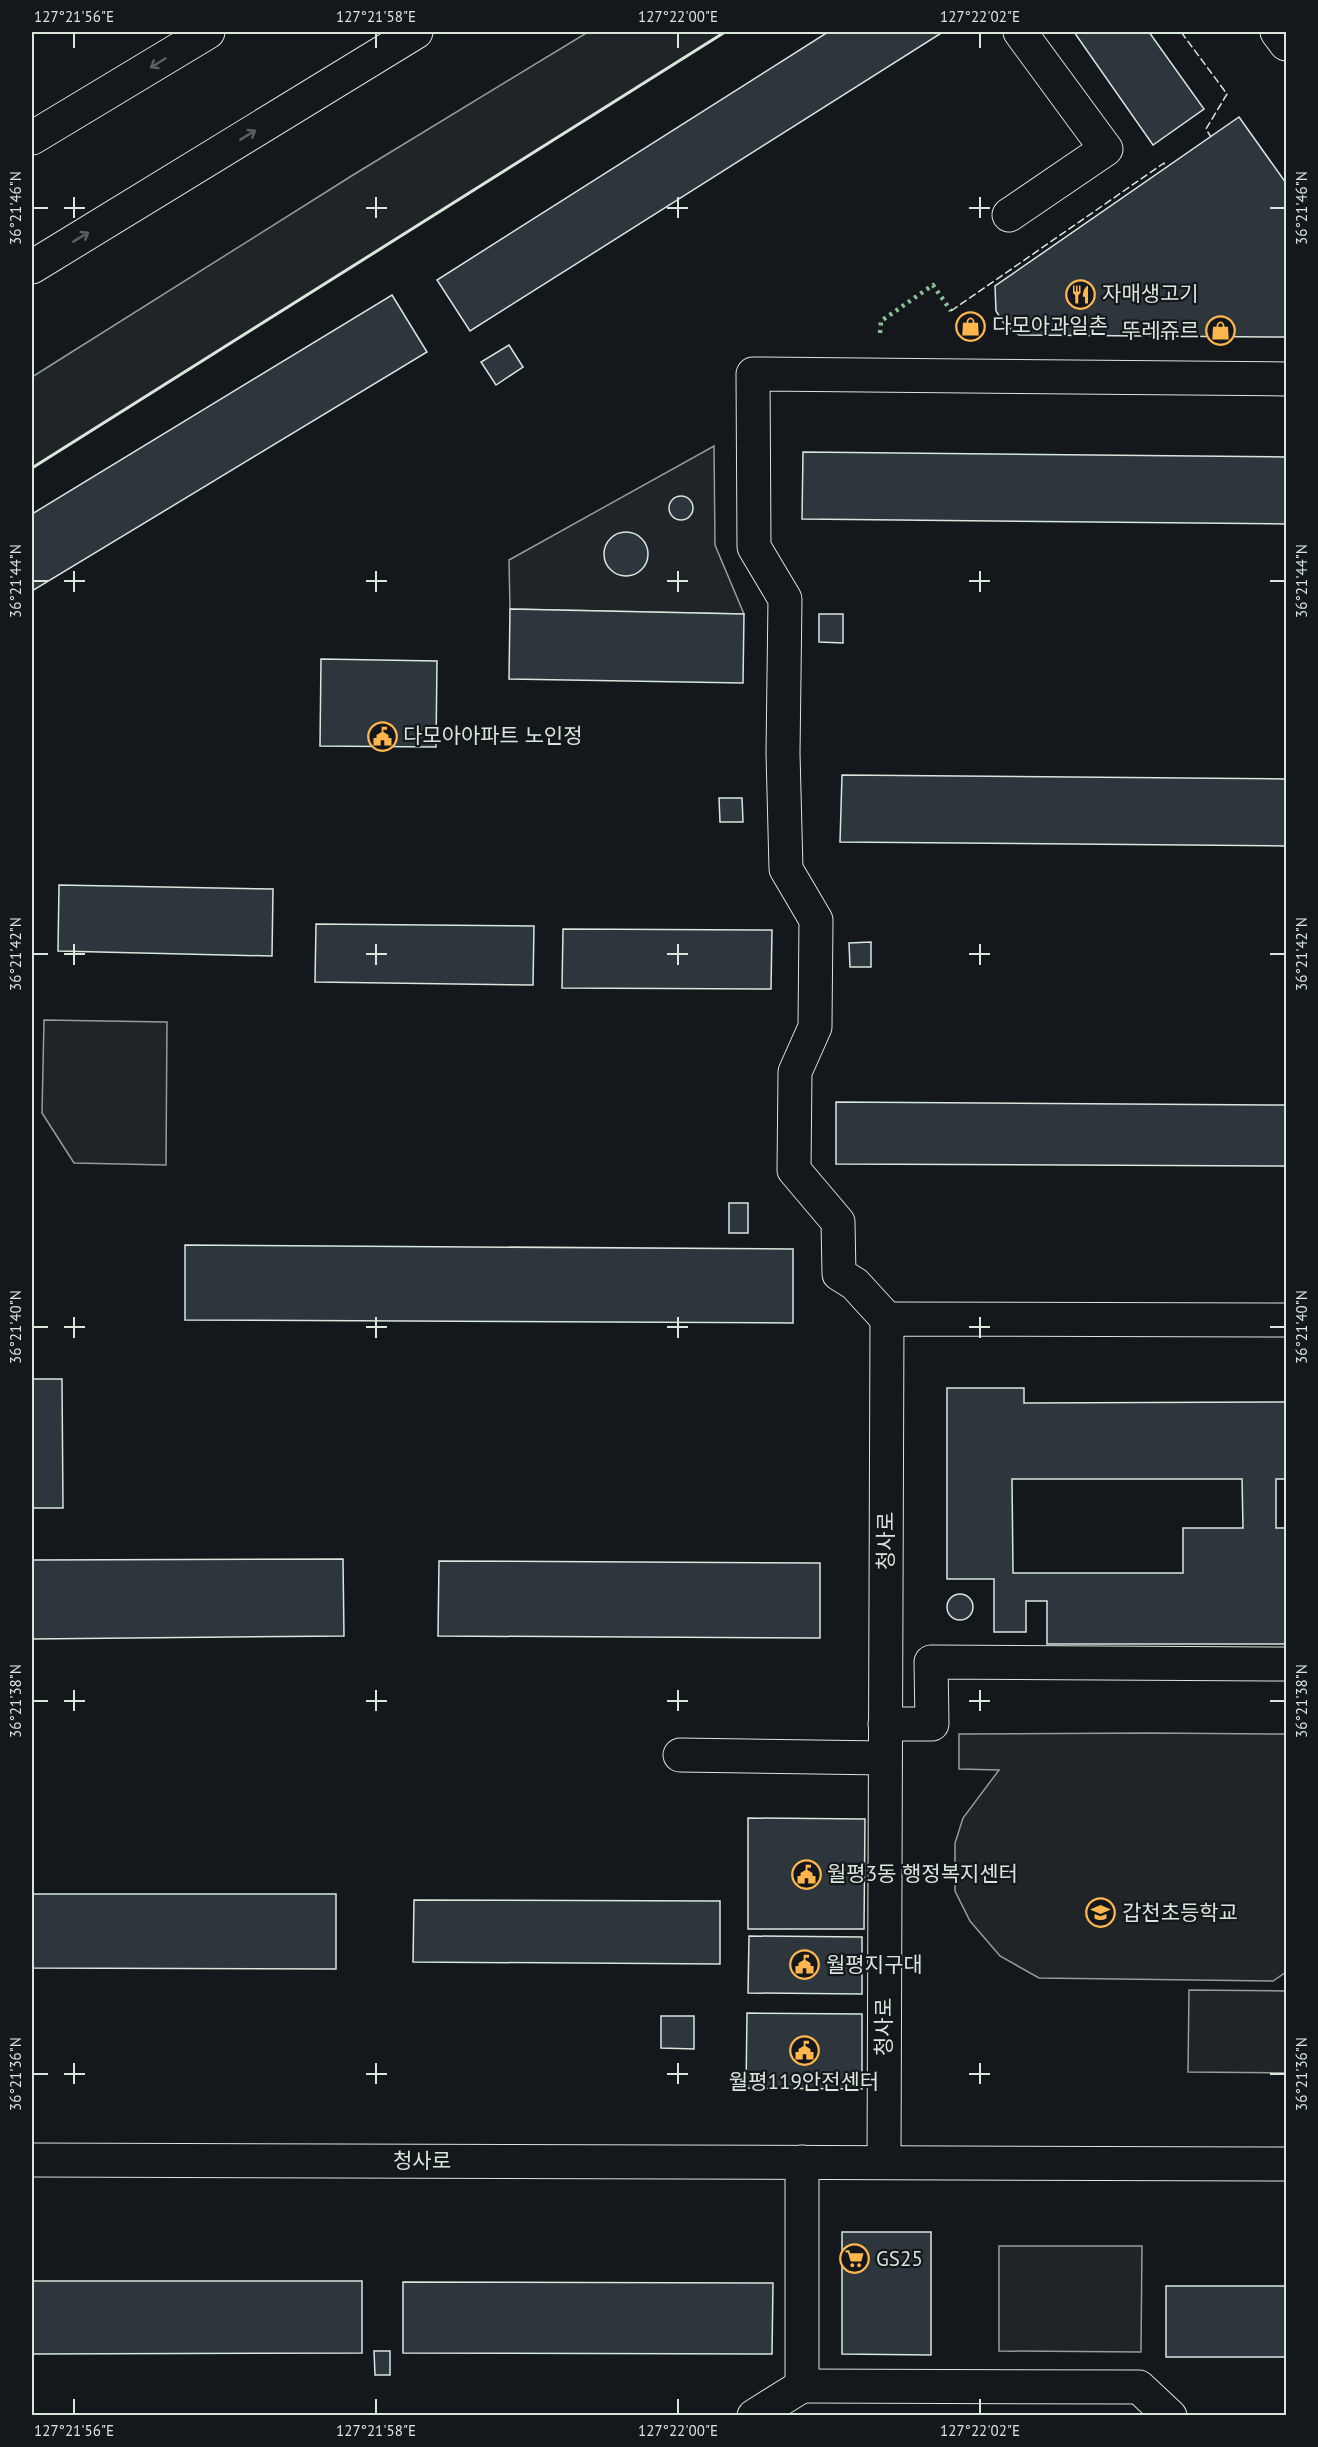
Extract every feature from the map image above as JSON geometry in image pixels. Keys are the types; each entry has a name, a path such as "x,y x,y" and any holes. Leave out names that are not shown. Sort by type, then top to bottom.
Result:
{"street":[{"path":"32,138 208,32"},
{"path":"32,267 416,32"},
{"path":"1009,215 1106,149 1020,32"},
{"path":"1277,32 1287,44"},
{"path":"1287,379 753,374 754,547 784,599 783,753 786,869 816,920 815,1027 795,1072 794,1170 838,1222 839,1274 855,1284 887,1319 1287,1320"},
{"name":"청사로","path":"884,2162 887,1319"},
{"path":"885,1724 932,1724 931,1662 1287,1664"},
{"path":"680,1755 885,1758"},
{"name":"청사로","path":"32,2160 1287,2164"},
{"path":"802,2162 802,2386"},
{"path":"754,2415 802,2386 1139,2387 1170,2415"}],"shaded area":[{"path":"588,32 725,32 32,468 32,377 353,175"},
{"path":"714,446 715,545 744,614 510,609 509,560"},
{"path":"44,1020 167,1022 166,1165 74,1163 42,1113"},
{"path":"959,1734 1286,1734 1286,1972 1273,1981 1039,1978 1000,1956 970,1921 955,1891 955,1843 963,1818 999,1770 959,1769"},
{"path":"1189,1990 1286,1991 1286,2073 1188,2072"},
{"path":"999,2246 1142,2246 1141,2352 999,2351"}],"building":[{"path":"828,32 943,32 470,331 437,280"},
{"path":"1074,32 1149,32 1204,109 1153,145"},
{"path":"1239,117 1286,183 1286,337 1019,335 1005,325 996,311 995,286"},
{"path":"392,295 427,352 32,591 32,514"},
{"path":"509,345 523,367 496,385 481,362"},
{"path":"803,452 1286,457 1286,524 802,519"},
{"path":"681,496 689,500 693,508 689,516 681,520 673,516 669,508 673,500"},
{"path":"626,532 641,539 648,554 641,569 626,576 611,569 604,554 611,539"},
{"path":"510,609 744,614 743,683 509,679"},
{"path":"819,614 843,614 843,643 819,642"},
{"path":"321,659 437,661 436,747 320,746"},
{"path":"842,775 1286,779 1286,846 840,842"},
{"path":"719,798 742,798 743,822 720,822"},
{"path":"59,885 273,889 272,956 58,951"},
{"path":"316,924 534,926 533,985 315,982"},
{"path":"563,929 772,930 771,989 562,988"},
{"path":"871,942 871,967 850,967 849,943"},
{"path":"836,1102 1286,1105 1286,1166 836,1164"},
{"path":"729,1203 748,1203 748,1233 729,1233"},
{"path":"185,1245 793,1249 793,1323 185,1320"},
{"path":"32,1379 62,1379 63,1508 32,1508"},
{"path":"947,1388 1024,1388 1024,1403 1286,1402 1286,1479 1276,1479 1276,1528 1286,1528 1286,1644 1047,1644 1047,1601 1026,1601 1026,1632 994,1632 994,1579 947,1579","holes":["1012,1479 1242,1479 1243,1528 1183,1528 1183,1573 1013,1573"]},
{"path":"343,1559 344,1636 32,1639 32,1560"},
{"path":"439,1561 820,1563 820,1638 438,1636"},
{"path":"960,1594 969,1598 973,1607 969,1616 960,1620 951,1616 947,1607 951,1598"},
{"name":"월평3동 행정복지센터","path":"748,1818 865,1819 864,1929 748,1929"},
{"path":"32,1894 336,1894 336,1969 32,1968"},
{"path":"414,1900 720,1901 720,1964 413,1962"},
{"name":"월평지구대","path":"749,1936 862,1937 862,1994 748,1993"},
{"name":"월평119안전센터","path":"747,2013 862,2014 862,2089 746,2088"},
{"path":"661,2016 694,2016 694,2049 661,2048"},
{"path":"842,2232 931,2232 931,2355 842,2354"},
{"path":"32,2281 362,2281 362,2353 32,2354"},
{"path":"403,2282 773,2283 772,2354 403,2353"},
{"path":"1166,2286 1286,2286 1286,2357 1166,2357"},
{"path":"374,2351 390,2351 390,2375 375,2375"}],"hedge":[{"path":"880,333 881,321 933,285 951,311"}],"fence":[{"path":"1181,32 1227,94 1206,129 1211,137"},
{"path":"951,311 1164,163 1166,168"}],"wall":[{"path":"32,468 725,32"}],"place":[{"name":"자매생고기","path":"1081,294"},
{"name":"다모아과일촌","path":"971,326"},
{"name":"뚜레쥬르","path":"1220,331"},
{"name":"다모아아파트 노인정","path":"382,736"},
{"name":"월평3동 행정복지센터","path":"806,1874"},
{"name":"갑천초등학교","path":"1101,1913"},
{"name":"월평지구대","path":"805,1965"},
{"name":"월평119안전센터","path":"804,2051"},
{"name":"GS25","path":"855,2259"}]}
